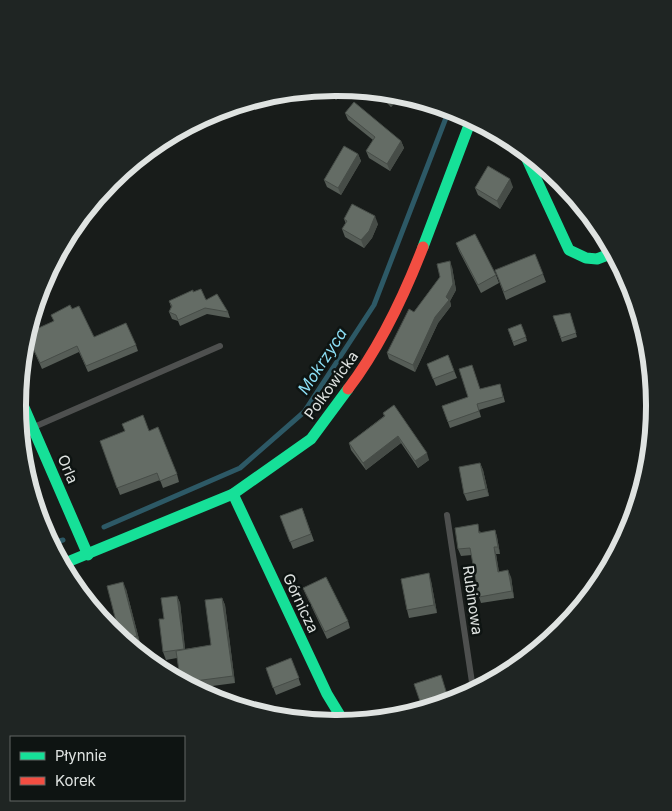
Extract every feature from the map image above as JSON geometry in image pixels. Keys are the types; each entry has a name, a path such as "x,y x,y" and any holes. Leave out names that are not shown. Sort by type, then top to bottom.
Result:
{"street":[{"name":"Polkowicka","path":"69,562 233,494 311,439 366,364 414,270 469,126"},
{"path":"529,163 569,250 586,258 597,258 606,255"},
{"name":"Orla","path":"26,411 88,555"},
{"name":"Górnicza","path":"233,494 327,694 340,715"}],"lane":[{"path":"33,428 220,346"},
{"name":"Rubinowa","path":"447,515 472,683"}],"building":[{"path":"354,102 401,141 387,164 366,151 375,137 345,113"},
{"path":"344,146 358,154 338,188 324,180"},
{"path":"488,166 510,179 497,201 475,188"},
{"path":"352,204 375,216 369,231 361,240 342,229 347,221 344,219"},
{"path":"475,234 496,275 478,285 456,243"},
{"path":"535,254 543,274 504,292 495,270"},
{"path":"450,261 453,284 446,297 449,300 435,317 413,365 387,353 409,309 414,312 440,277 437,264"},
{"path":"201,289 206,300 217,294 228,312 205,308 178,320 176,315 169,312 172,306 169,301 193,290 193,292"},
{"path":"70,305 72,309 79,306 94,337 126,323 136,345 86,366 77,346 40,363 32,345 36,329 54,321 51,315"},
{"path":"570,313 576,333 561,338 553,316"},
{"path":"521,324 526,337 513,342 508,329"},
{"path":"448,355 454,371 433,379 427,364"},
{"path":"472,365 480,389 500,384 503,397 477,404 479,411 448,422 442,406 468,397 459,369"},
{"path":"394,405 427,453 415,461 398,436 363,463 349,443 385,416 383,413"},
{"path":"143,415 149,431 158,427 177,474 160,481 157,473 117,488 100,441 125,431 122,424"},
{"path":"480,463 486,489 464,494 459,467"},
{"path":"302,508 311,534 290,542 280,516"},
{"path":"478,524 479,533 495,530 498,547 494,547 498,572 508,570 512,591 479,597 470,548 458,549 455,528"},
{"path":"429,573 434,605 407,610 401,579"},
{"path":"326,577 348,621 325,632 303,588"},
{"path":"123,582 137,636 131,637 117,625 107,586"},
{"path":"177,596 184,649 163,652 159,619 164,619 161,598"},
{"path":"222,598 233,676 195,681 179,673 176,651 211,645 205,600"},
{"path":"291,658 299,678 273,688 266,668"},
{"path":"441,675 447,695 421,704 414,684"}],"waterway":[{"name":"Mokrzyca","path":"104,527 240,468 304,412 374,305 447,116"},
{"name":"Mokrzyca","path":"58,541 63,540"}],"traffic: fast":[{"path":"423,247 469,126"},
{"path":"529,163 569,250 586,258 597,259 606,255"},
{"path":"69,561 233,494 311,439 348,389"},
{"path":"26,413 88,555"},
{"path":"233,494 327,694 340,715"}],"traffic: jam":[{"path":"348,389 381,339 408,284 423,247"}]}
